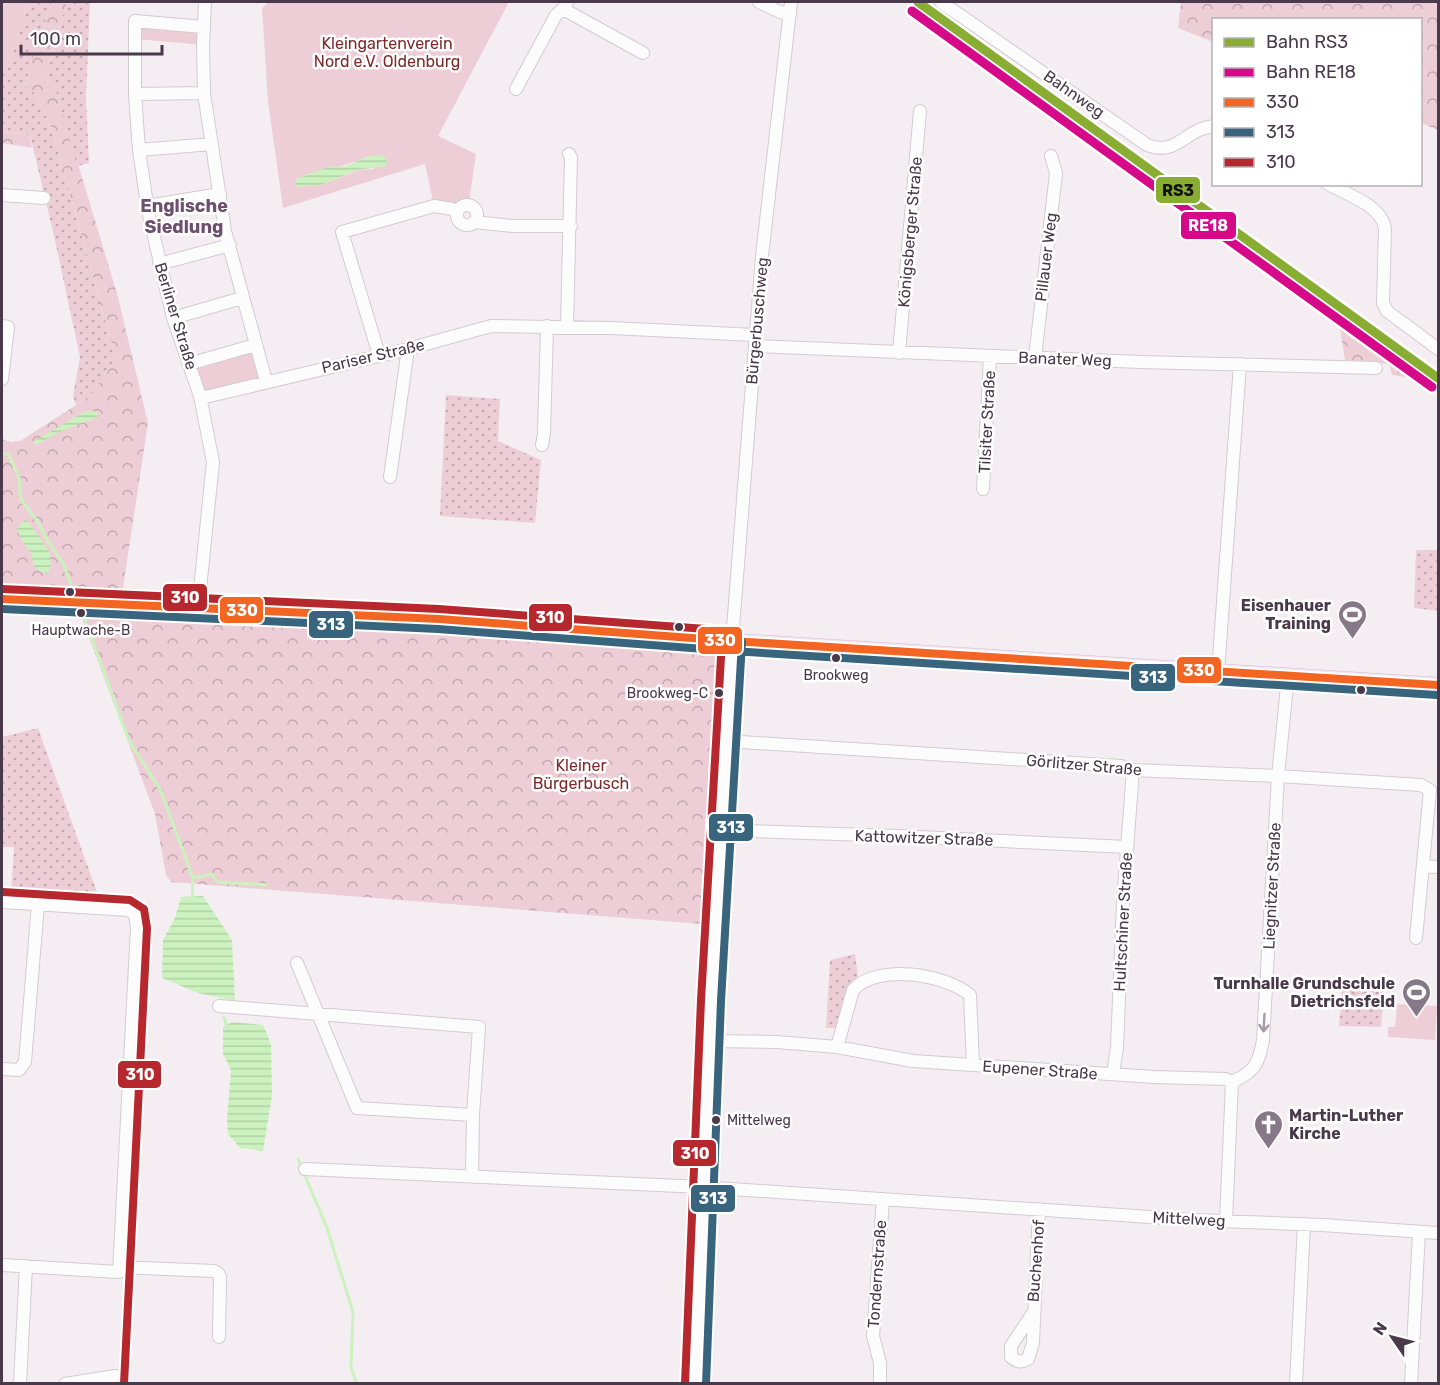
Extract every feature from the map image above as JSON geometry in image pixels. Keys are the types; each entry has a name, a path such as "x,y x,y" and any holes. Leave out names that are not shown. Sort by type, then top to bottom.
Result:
{"main road":[{"path":"2,599 439,619 732,641 1438,685"}],"street":[{"path":"206,2 203,27 204,93 212,144 230,246 242,298 266,381"},
{"path":"759,2 780,12 791,8"},
{"name":"Bahnweg","path":"941,2 1147,145 1166,148 1197,130 1212,126"},
{"path":"516,89 556,15 565,5 643,53"},
{"name":"Bürgerbuschweg","path":"732,641 766,219 791,8"},
{"name":"Berliner Straße","path":"198,609 213,462 201,398 173,318 147,206 139,150 135,94 135,21 203,27"},
{"path":"135,94 204,93"},
{"name":"Königsberger Straße","path":"899,353 920,111"},
{"path":"139,150 212,144"},
{"path":"567,327 571,158 569,154"},
{"name":"Pillauer Weg","path":"1035,358 1056,173 1051,156"},
{"path":"1332,186 1373,209 1382,219 1384,228 1383,303 1387,311 1438,349"},
{"path":"147,206 220,194"},
{"path":"2,195 44,198"},
{"path":"379,355 342,232 434,206 458,212 457,218 461,224 468,225 474,222 512,226 570,226"},
{"path":"159,264 230,246"},
{"path":"173,318 242,298"},
{"path":"2,326 8,327 2,379"},
{"name":"Pariser Straße","path":"201,398 408,349 491,326 567,327 755,341"},
{"path":"542,445 547,326"},
{"name":"Banater Weg","path":"755,341 899,353 1376,368"},
{"path":"189,364 255,345"},
{"path":"390,477 408,349"},
{"name":"Tilsiter Straße","path":"984,489 990,356"},
{"path":"1218,672 1240,364"},
{"path":"695,1383 709,1041 732,641"},
{"name":"Liegnitzer Straße","path":"1232,1082 1248,1074 1256,1066 1263,1040 1278,776 1288,675"},
{"name":"Görlitzer Straße","path":"726,741 1121,766 1133,770 1278,776 1434,787"},
{"name":"Hultschiner Straße","path":"1113,1074 1117,1047 1133,770"},
{"path":"1416,938 1434,787"},
{"name":"Kattowitzer Straße","path":"720,830 1127,847"},
{"path":"1423,866 1438,867"},
{"path":"2,902 128,910 135,914 137,928 134,999 119,1269"},
{"path":"2,1069 19,1070 25,1062 38,904"},
{"path":"297,963 357,1108 473,1115"},
{"path":"837,1047 853,990 858,984 876,975 896,973 912,975 954,983 970,995 973,1065"},
{"path":"219,1006 478,1028 472,1176"},
{"name":"Eupener Straße","path":"709,1041 837,1047 913,1061 1232,1082"},
{"path":"1226,1221 1232,1082"},
{"name":"Mittelweg","path":"305,1170 702,1187 1438,1233"},
{"name":"Tondernstraße","path":"880,1383 880,1363 873,1336 883,1199"},
{"name":"Buchenhof","path":"1033,1313 1040,1209"},
{"path":"1296,1383 1304,1224"},
{"path":"1411,1383 1419,1232"},
{"path":"2,1265 214,1271 220,1277 219,1337"},
{"path":"20,1383 26,1266"},
{"path":"65,1383 115,1376"}],"green space":[{"path":"2,2 28,2 9,66 2,64"},
{"path":"28,2 52,2 29,68 26,87 35,94 51,126 116,359 92,394 76,405 73,396 80,357 30,135 2,132 2,64 9,66"},
{"path":"52,2 67,2 45,79 55,87 118,297 148,423 121,601 2,600 2,439 11,442 20,441 76,405 116,359 51,126 35,94 26,87 29,68"},
{"path":"67,2 90,2 86,97 89,163 77,166 55,87 45,79"},
{"name":"Kleingartenverein Nord e.V. Oldenburg","path":"264,2 509,2 438,136 476,154 470,196 471,206 459,209 434,206 425,164 283,208 268,102 262,8 267,4","holes":["369,156 374,169 358,170 321,185 296,179"]},
{"path":"1181,2 1438,2 1438,130 1422,123 1422,18 1212,18 1212,42 1178,28"},
{"path":"135,21 203,27 203,45 135,39"},
{"path":"2,132 30,135 32,148 2,143"},
{"path":"1339,323 1413,378 1392,375 1389,364 1345,360"},
{"path":"255,345 266,381 200,396 189,364"},
{"path":"446,395 500,399 498,441 541,460 535,523 440,516"},
{"path":"1416,550 1438,550 1438,611 1414,608"},
{"name":"Kleiner Bürgerbusch","path":"81,616 732,641 714,925 171,882 166,875 155,814"},
{"path":"38,728 98,895 11,891 14,847 2,847 2,737"},
{"path":"855,954 858,976 844,996 837,1028 826,1028 830,960"},
{"path":"1343,980 1384,991 1381,1027 1339,1026"},
{"name":"Turnhalle Grundschule Dietrichsfeld","path":"1397,1004 1437,1006 1435,1040 1388,1037 1388,1027 1395,1027"}],"shaded area":[{"path":"381,155 387,160 386,166 357,170 321,185 295,187 296,179 328,167 346,166 369,156"},
{"path":"84,412 97,412 98,417 57,433 36,445 33,442"},
{"path":"26,519 49,551 51,562 48,574 35,567 31,554 19,535 17,528"},
{"path":"203,896 232,940 235,1001 198,993 162,978 163,940 175,918 181,897"},
{"path":"232,1022 263,1025 271,1044 272,1096 263,1151 240,1148 228,1134 231,1070 223,1054 223,1027"}],"waterway":[{"path":"2,453 9,455 19,478 21,500 38,522 63,563 71,585"},
{"path":"85,620 129,741 160,789 193,878 192,898"},
{"path":"193,878 212,874 217,882 267,885"},
{"path":"224,1017 227,1027"},
{"path":"298,1159 327,1228 353,1312 351,1368 357,1384"}],"rail line":[{"name":"RS3","path":"918,2 1438,378"},
{"name":"RE18","path":"912,11 1432,387"}],"transit line":[{"name":"310","path":"2,589 439,609 733,631"},
{"name":"330","path":"2,599 439,619 732,641 1438,685"},
{"name":"313","path":"2,609 438,629 731,651 1437,695"},
{"name":"310","path":"685,1384 701,1000 722,640"},
{"name":"313","path":"706,1384 721,1001 742,642"},
{"name":"310","path":"3,892 130,900 144,909 147,928 124,1384"}],"place":[{"name":"Hauptwache-B","path":"81,613"},
{"name":"Eisenhauer Training","path":"1352,640"},
{"name":"Brookweg","path":"836,658"},
{"name":"Brookweg-C","path":"719,693"},
{"name":"Turnhalle Grundschule Dietrichsfeld","path":"1416,1018"},
{"name":"Mittelweg","path":"716,1120"},
{"name":"Martin-Luther Kirche","path":"1268,1150"}],"district":[{"name":"Englische Siedlung","path":"184,216"}]}
